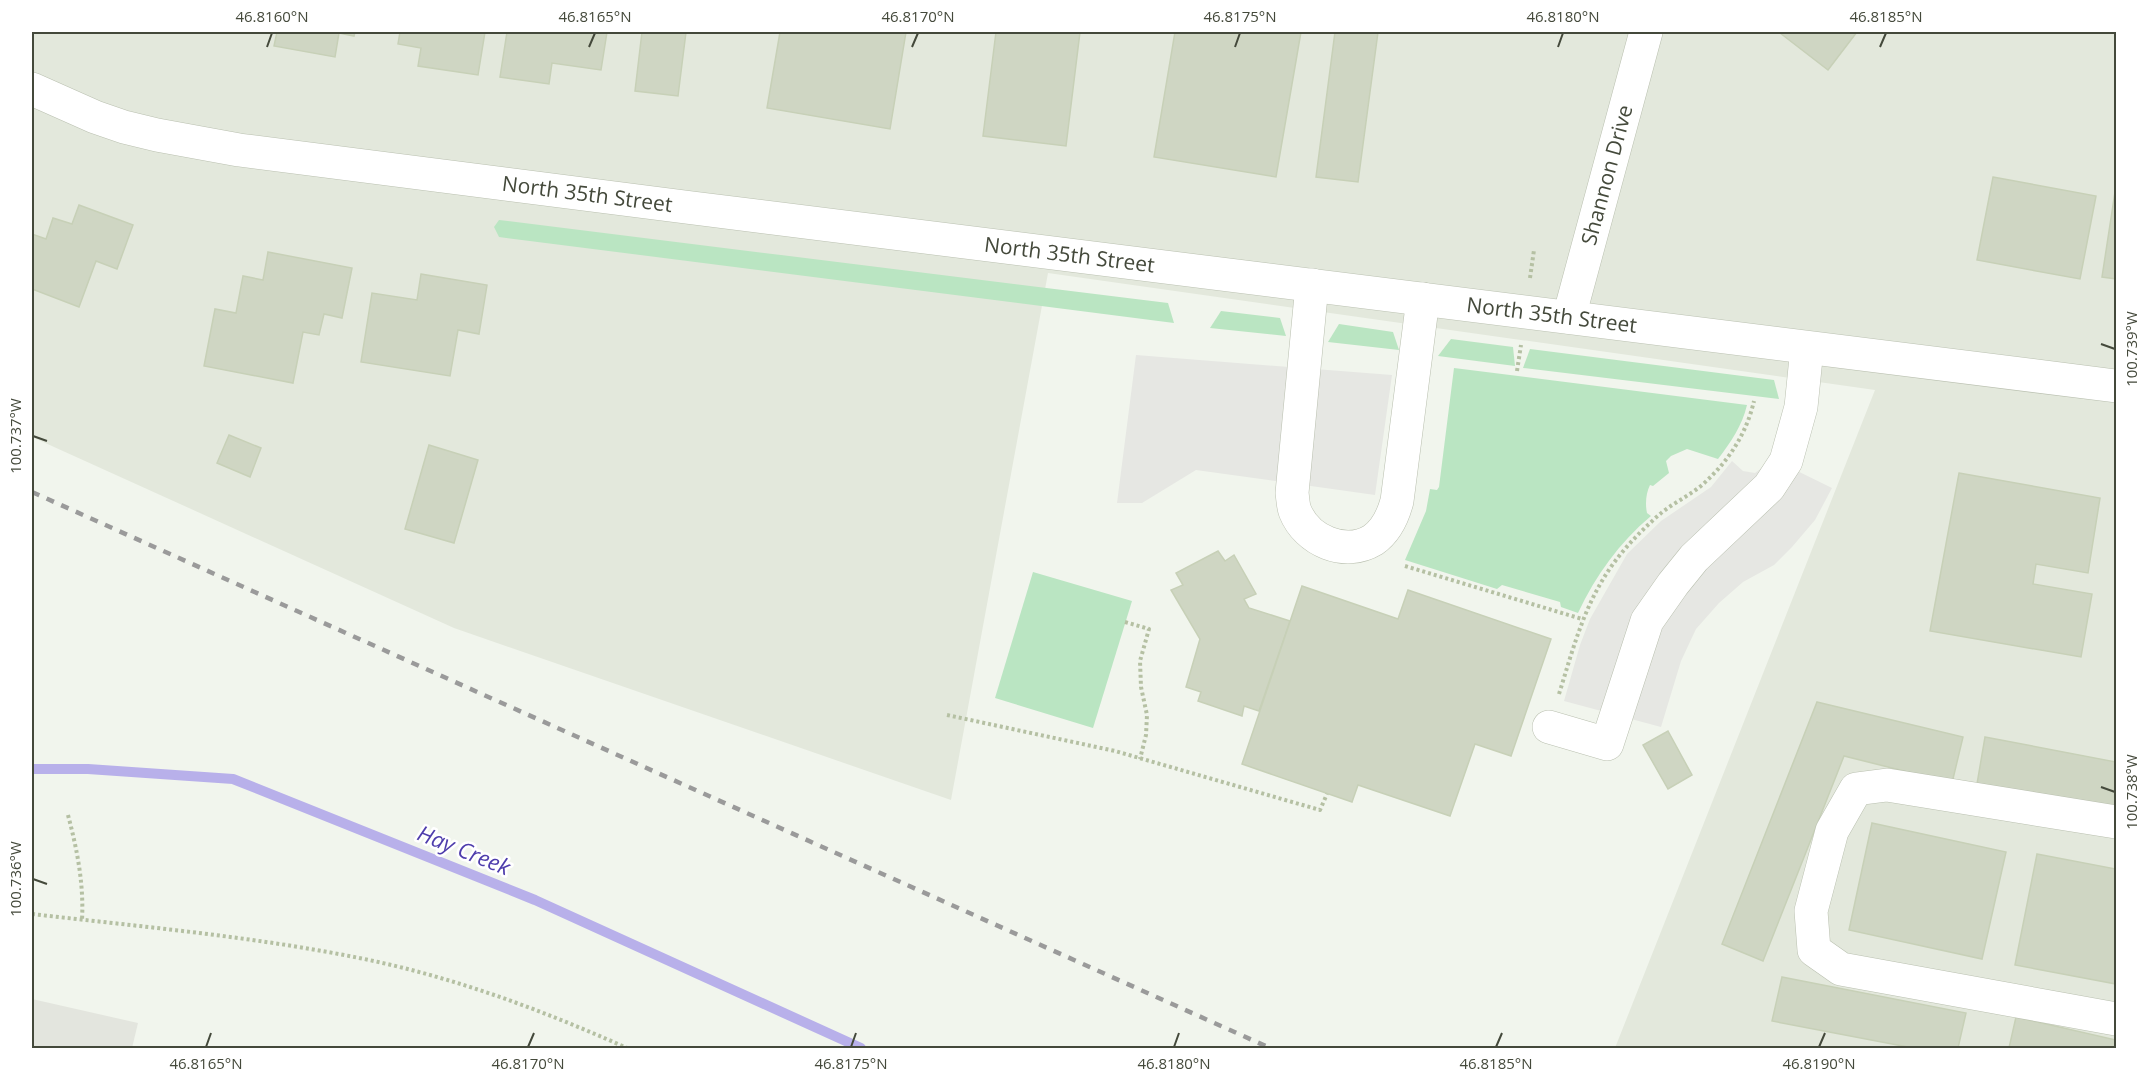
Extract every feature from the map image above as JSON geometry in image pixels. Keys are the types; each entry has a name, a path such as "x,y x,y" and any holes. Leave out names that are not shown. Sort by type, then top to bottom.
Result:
{"street":[{"name":"Shannon Drive","path":"1569,318 1646,32"},
{"name":"North 35th Street","path":"32,89 95,117 124,127 239,150 2116,386"},
{"path":"1312,285 1292,493 1296,511 1307,529 1323,542 1340,546 1358,546 1373,539 1393,516 1397,501 1423,299"},
{"path":"1549,728 1607,744 1647,621 1694,558 1769,487 1786,461 1801,407 1807,348"},
{"path":"2116,822 1887,785 1856,789 1832,831 1811,911 1814,950 1841,969 2116,1019"}],"path":[{"path":"1549,728 1582,619 1600,583 1634,539 1662,512 1702,485 1734,449 1749,422 1754,401"},
{"path":"1405,566 1582,619"},
{"path":"1125,622 1149,629 1140,661 1141,687 1148,715 1140,759"},
{"path":"947,715 1115,751 1320,810 1327,794"},
{"path":"68,815 80,868 83,897 82,920"},
{"path":"32,914 280,944 371,960 462,984 501,997 546,1013 627,1048"}],"shaded area":[{"path":"32,32 2116,32 2116,1048 1615,1048 1875,390 1048,273 951,800 454,628 32,437"},
{"path":"1136,355 1392,375 1375,495 1196,470 1142,503 1117,503"},
{"path":"1769,457 1832,488 1815,520 1792,547 1774,565 1743,582 1719,603 1696,629 1681,661 1661,727 1564,701 1590,619 1627,554 1661,521 1711,487 1732,461 1743,471 1755,473 1763,467"},
{"path":"32,999 138,1023 132,1048 32,1048"}],"green space":[{"path":"499,220 1168,303 1174,323 499,237 494,227"},
{"path":"1221,311 1280,318 1286,336 1210,328"},
{"path":"1339,324 1393,332 1399,350 1328,342"},
{"path":"1451,339 1513,347 1515,366 1438,356"},
{"path":"1530,349 1774,380 1779,399 1523,368"},
{"path":"1454,368 1747,405 1736,434 1718,459 1687,449 1671,456 1666,461 1669,473 1653,486 1650,485 1648,491 1646,510 1651,516 1609,560 1578,613 1561,607 1560,602 1502,585 1497,589 1405,560 1426,511 1430,489 1437,490 1439,487"},
{"path":"1033,572 1132,601 1093,728 995,698"}],"building":[{"path":"277,32 355,32 354,36 339,33 335,57 274,46"},
{"path":"400,32 485,32 478,75 418,66 421,48 398,44"},
{"path":"507,32 607,32 601,70 552,63 549,84 500,77"},
{"path":"642,32 686,32 678,96 635,91"},
{"path":"780,32 906,32 890,129 767,108"},
{"path":"996,32 1080,32 1066,146 983,136"},
{"path":"1175,32 1301,32 1276,177 1154,157"},
{"path":"1335,32 1378,32 1358,182 1316,177"},
{"path":"1857,32 1828,70 1780,33"},
{"path":"1993,177 2096,196 2080,279 1977,260"},
{"path":"2116,192 2116,279 2102,277"},
{"path":"79,205 133,225 117,269 96,261 79,307 32,289 32,234 46,239 53,218 72,224"},
{"path":"268,252 352,268 342,318 324,314 319,335 303,332 293,383 204,366 215,309 236,313 243,276 263,280"},
{"path":"421,274 487,285 479,334 458,330 450,376 361,362 372,293 417,300"},
{"path":"229,435 261,448 250,477 217,463"},
{"path":"429,445 478,460 454,543 405,529"},
{"path":"1959,473 2100,498 2088,573 2036,564 2033,584 2092,594 2081,657 1930,631"},
{"path":"1218,551 1225,561 1234,555 1256,594 1244,599 1249,608 1290,621 1259,711 1244,706 1242,716 1198,701 1201,692 1186,687 1200,639 1171,590 1183,585 1176,573"},
{"path":"1302,586 1398,619 1408,590 1551,639 1511,756 1475,744 1450,816 1358,785 1352,802 1242,764"},
{"path":"1817,702 1963,737 1952,783 1844,756 1763,961 1722,944"},
{"path":"1668,731 1692,775 1668,789 1643,745"},
{"path":"1985,737 2116,762 2116,809 1977,784"},
{"path":"1872,823 2006,852 1982,959 1849,930"},
{"path":"2037,854 2116,869 2116,984 2015,965"},
{"path":"1782,977 1966,1013 1958,1048 1913,1048 1772,1021"},
{"path":"2016,1017 2116,1040 2116,1048 2009,1048"}],"waterway":[{"name":"Hay Creek","path":"32,769 88,769 233,779 535,900 861,1048"}],"railway":[{"path":"32,492 1270,1048"}]}
